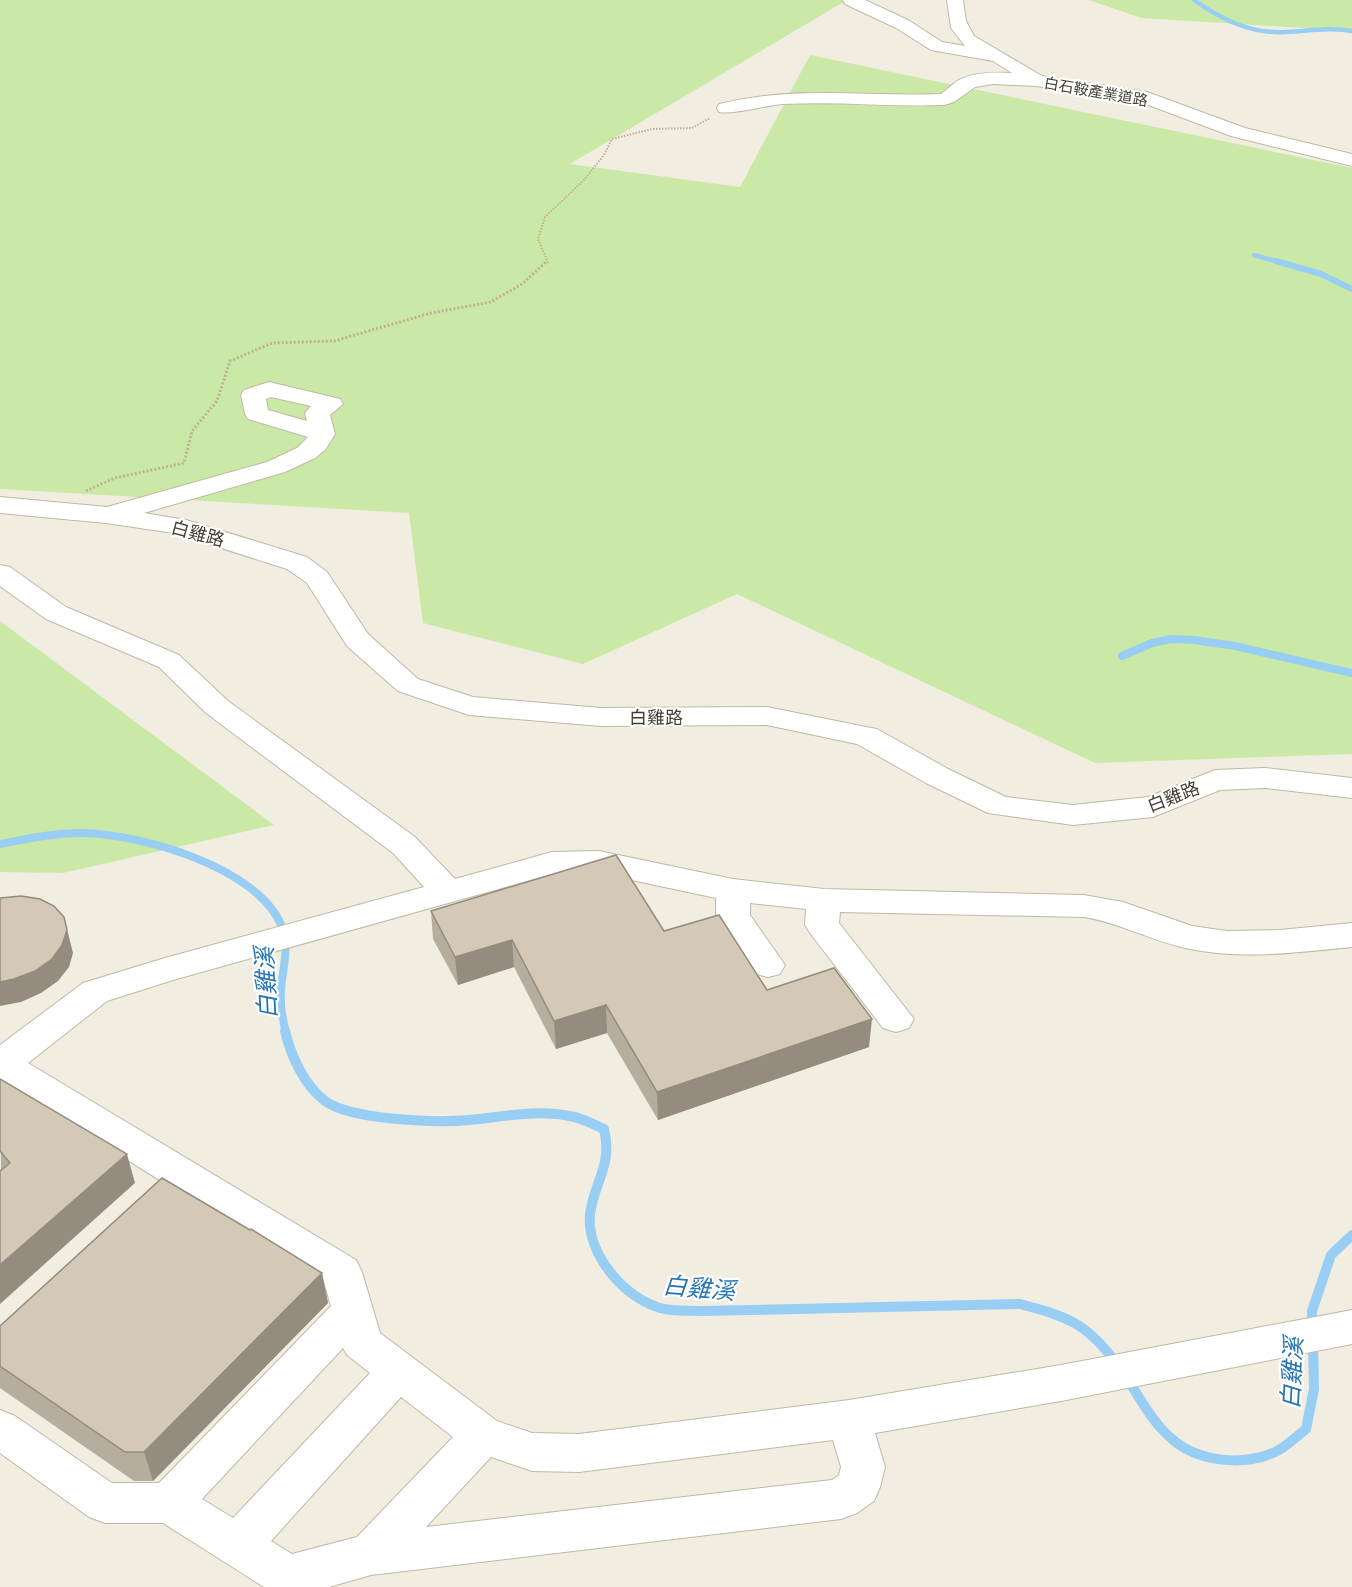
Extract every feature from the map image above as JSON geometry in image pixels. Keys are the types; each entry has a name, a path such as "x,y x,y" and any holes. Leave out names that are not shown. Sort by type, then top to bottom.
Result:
{"street":[{"name":"白石鞍產業道路","path":"851,0 902,24 937,46 998,57 1037,81 1140,96 1167,104 1238,132 1352,160"},
{"path":"955,0 958,26 963,37 998,57"},
{"path":"726,108 755,100 789,98 944,99 966,83 977,80 1037,81"},
{"path":"106,515 276,467 306,453 316,445 323,434"},
{"name":"白雞路","path":"0,505 106,515 177,526 297,563 317,578 357,640 408,685 469,706 601,717 767,716 866,736 937,776 999,806 1073,815 1153,807 1215,780 1265,778 1352,788"},
{"path":"0,573 56,613 169,661 218,707 404,845 447,891"},
{"path":"1352,935 1280,942 1227,943 1189,937 1111,910 1084,906 824,900 733,891 599,862 574,862 531,868 165,970 95,993 0,1064 342,1272 362,1343 483,1435 532,1452 579,1453 849,1419 1061,1383 1352,1327"},
{"path":"733,891 733,917 768,965"},
{"path":"824,900 822,926 896,1019"},
{"path":"169,1503 352,1311"},
{"path":"238,1545 398,1372"},
{"path":"0,1429 105,1503 169,1503 288,1577 371,1554 841,1499 858,1486 863,1467 849,1419"},
{"path":"371,1554 483,1435"}],"path":[{"path":"63,511 80,494 116,478 184,463 192,430 217,401 230,361 272,343 334,341 431,313 491,302 522,284 548,263 538,239 545,217 584,180 603,155 612,138 652,129 692,128 726,108"}],"green space":[{"path":"0,0 847,0 570,164 740,187 810,55 1352,168 1352,754 1095,763 737,594 583,664 423,623 409,513 0,489"},
{"path":"1089,0 1352,0 1352,31 1141,18"},
{"path":"0,621 274,825 63,873 0,872"}],"building":[{"path":"616,855 664,931 719,915 767,990 834,968 872,1019 657,1092 606,1005 554,1021 512,940 455,957 431,911"},
{"path":"21,896 40,899 54,906 64,917 67,930 62,945 52,959 35,971 0,982 0,898"},
{"path":"0,1079 127,1154 0,1265 0,1171 10,1163 0,1151"},
{"path":"162,1178 322,1273 144,1452 125,1452 0,1366 0,1326"}],"waterway":[{"path":"1194,0 1215,14 1261,31 1327,29 1352,31"},
{"path":"1254,255 1282,263"},
{"path":"1276,261 1321,274 1352,289"},
{"path":"1122,656 1152,643 1171,639 1194,640 1235,646 1352,673"},
{"name":"白雞溪","path":"0,844 72,833 106,835 165,847 224,871 249,887 269,906 282,927 285,951 281,1001 286,1032"},
{"name":"白雞溪","path":"285,1031 295,1060 311,1087 325,1101 337,1107 394,1119 436,1121 532,1113 558,1114 579,1118 604,1129 605,1163 592,1203 590,1229 594,1244 610,1272 633,1295 646,1303 665,1309 702,1311 1020,1304 1063,1317 1074,1323 1095,1339 1116,1363"},
{"name":"白雞溪","path":"1312,1327 1312,1311 1331,1255 1352,1235"},
{"name":"白雞溪","path":"1128,1380 1159,1426 1183,1447 1195,1453 1222,1460 1251,1459 1277,1451 1306,1429 1314,1389 1313,1342"}]}
